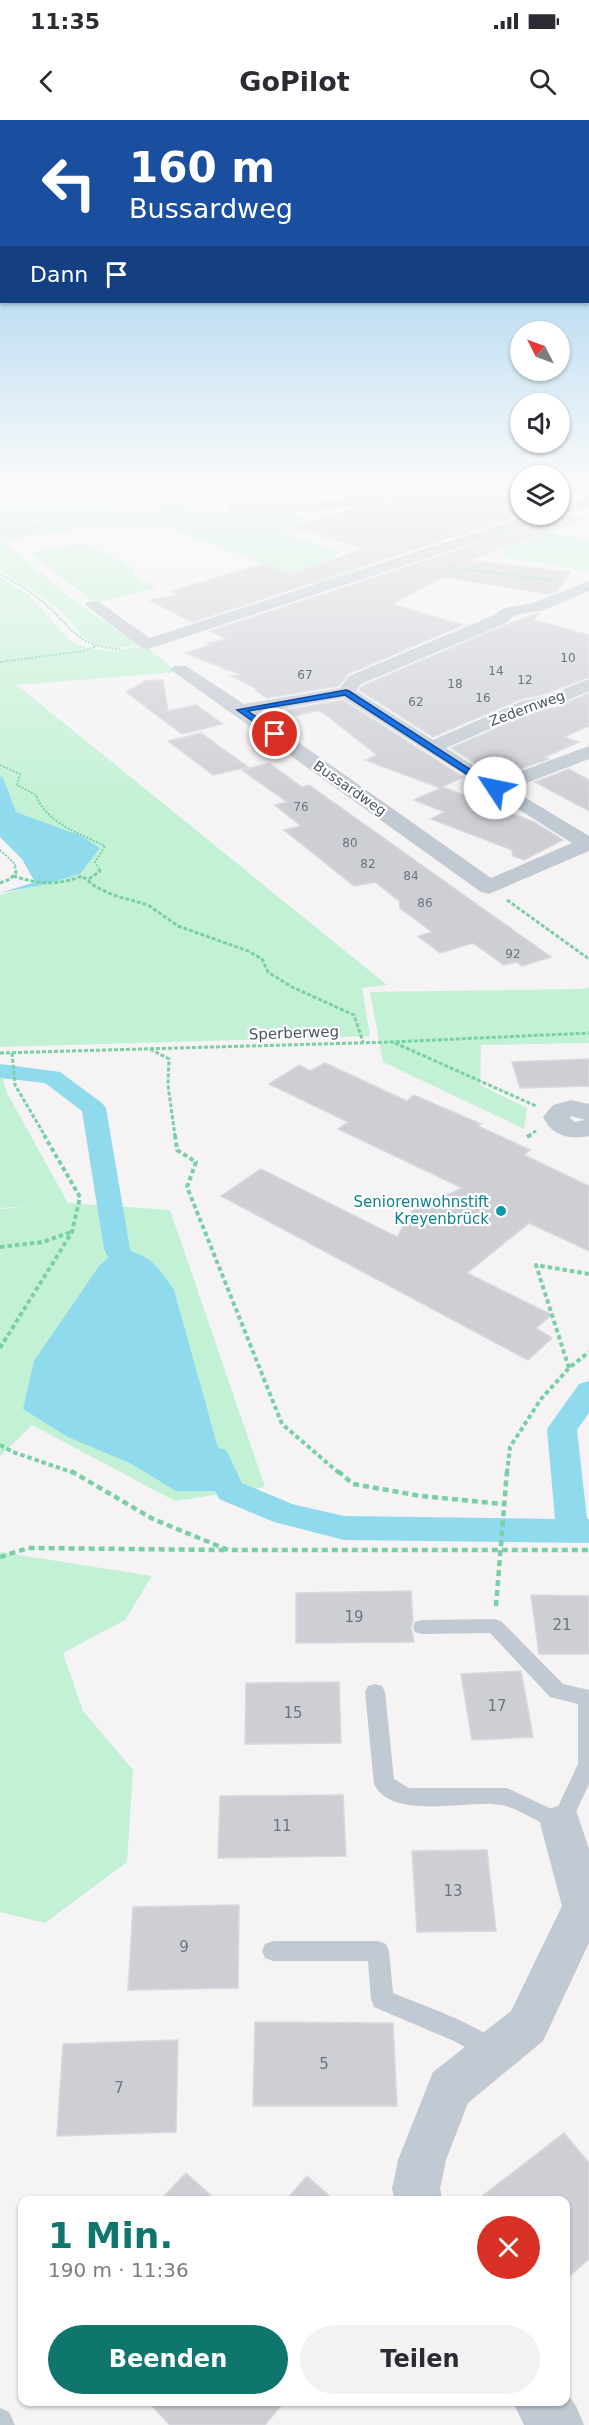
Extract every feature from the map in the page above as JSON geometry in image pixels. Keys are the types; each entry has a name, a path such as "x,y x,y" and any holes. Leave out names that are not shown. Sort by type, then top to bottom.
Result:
{"street":[{"path":"93,605 148,644 311,592"},
{"path":"346,692 355,680 372,672 500,619 503,615 518,609 530,608 574,592"},
{"name":"Bussardweg","path":"180,670 241,710 489,887"},
{"name":"Zedernweg","path":"433,747 528,705 551,701 589,684"},
{"path":"241,710 346,692 588,845"},
{"path":"495,788 589,752"},
{"path":"489,887 588,845"},
{"path":"589,1113 568,1108 556,1115 556,1121 564,1127 577,1130 589,1127"},
{"path":"418,2196 416,2189 422,2160 450,2088 496,2053 526,2026 584,1907 561,1823"},
{"path":"543,2406 557,2425"}],"lane":[{"path":"375,1692 384,1784 406,1797 507,1797 561,1823 588,1764 589,1698 557,1691 494,1626 422,1627"},
{"path":"273,1951 378,1951 382,1999 462,2033 496,2053"}],"path":[{"path":"30,592 80,641 96,646 123,649 148,644"},
{"path":"0,662 84,651 96,646"},
{"path":"0,765 20,774 17,785 36,795 38,802 52,818 105,846 95,862 100,871 89,879"},
{"path":"0,850 15,864 16,873 0,884"},
{"path":"13,876 38,884 62,885 82,876 89,879 96,887 112,895 148,905 178,926 248,951 262,959 268,972 292,987 354,1015 363,1042"},
{"path":"489,887 589,959"},
{"name":"Sperberweg","path":"0,1053 392,1042 589,1033"},
{"path":"392,1042 556,1115"},
{"path":"150,1050 169,1059 168,1085 177,1150 196,1162 186,1187 282,1424 353,1484 421,1496 503,1504"},
{"path":"0,1348 72,1232 80,1197 15,1085 12,1053"},
{"path":"0,1247 43,1242 72,1232"},
{"path":"569,1368 536,1265 589,1274"},
{"path":"494,1626 503,1504 510,1447 541,1399 569,1368 589,1352"},
{"path":"0,1445 13,1452 69,1469 153,1519 228,1550"},
{"path":"0,1557 28,1548 589,1550"}],"green space":[{"path":"0,592 23,592 27,594 71,641 87,648 110,651 146,646 177,672 17,685 387,985 362,988 370,1036 0,1047 0,895 80,874 79,835 16,812 3,777 0,776"},
{"path":"33,592 63,592 139,645 117,648 96,644 81,636 77,628 54,605"},
{"path":"80,592 142,592 95,603"},
{"path":"589,987 589,1043 481,1045 480,1085 527,1108 524,1129 383,1062 370,992 583,989"},
{"path":"0,1076 2,1076 7,1093 68,1203 170,1210 265,1487 175,1501 32,1425 0,1456 0,1209 30,1206 0,1208"},
{"path":"0,1552 152,1576 125,1620 63,1653 83,1711 133,1770 127,1862 45,1923 0,1912"}],"water":[{"path":"0,776 3,777 16,812 79,835 100,848 80,874 42,885 0,893 35,882 22,859 0,837"},
{"path":"117,1249 137,1253 151,1261 174,1290 230,1491 176,1491 130,1463 68,1437 23,1409 34,1361 99,1266"}],"building":[{"path":"172,592 285,592 192,622 149,600 178,595"},
{"path":"331,592 415,592 392,604 463,625 348,674 339,686 267,698 255,690 257,689 231,676 241,675 185,653 226,639 210,631"},
{"path":"534,592 556,592 549,594"},
{"path":"539,613 534,620 589,635 589,677 545,694 521,699 433,737 359,690 362,686 510,623"},
{"path":"163,680 168,711 196,705 223,724 182,734 126,692 145,681"},
{"path":"589,693 589,726 564,737 579,742 545,757 549,759 514,771 494,762 482,768 451,748 534,712 557,707"},
{"path":"343,700 463,777 440,788 365,760 377,755 322,712 294,716 286,710"},
{"path":"201,733 248,767 213,775 168,741"},
{"path":"269,763 302,787 309,785 551,957 522,966 516,962 504,965 473,943 440,953 418,936 432,932 400,908 399,901 375,882 354,886 284,830 301,826 275,805 287,802 242,770"},
{"path":"569,769 589,780 589,811 535,782"},
{"path":"443,787 534,822 563,840 524,860 513,856 512,850 431,819 445,812 414,800"},
{"path":"589,1059 589,1086 520,1088 512,1062"},
{"name":"Seniorenwohnstift Kreyenbrück","path":"325,1063 407,1101 414,1095 481,1124 478,1126 530,1150 524,1155 589,1186 589,1251 529,1223 467,1273 552,1315 536,1328 552,1338 528,1360 221,1196 261,1169 397,1237 411,1212 462,1188 338,1129 348,1122 269,1084 299,1065 310,1071"},
{"path":"411,1591 413,1621 411,1628 414,1642 296,1643 296,1593"},
{"path":"531,1595 589,1596 589,1654 539,1654"},
{"path":"521,1671 533,1737 472,1740 461,1674"},
{"path":"339,1682 341,1743 245,1744 246,1683"},
{"path":"343,1795 346,1856 218,1858 220,1796"},
{"path":"487,1850 496,1931 417,1932 412,1851"},
{"path":"239,1905 238,1988 128,1990 133,1907"},
{"path":"255,2022 393,2023 397,2106 253,2106"},
{"path":"178,2040 176,2132 57,2136 63,2044"},
{"path":"564,2133 589,2163 589,2259 570,2276 570,2196 482,2196"},
{"path":"186,2173 212,2196 164,2196"},
{"path":"307,2176 330,2196 290,2196"},
{"path":"152,2406 281,2406 265,2425 170,2425"}],"waterway":[{"path":"0,1071 52,1077 94,1108 117,1249 133,1282"},
{"path":"572,1531 562,1429 589,1391"},
{"path":"215,1458 230,1491 285,1514 344,1528 572,1531"},
{"path":"572,1531 589,1531"}],"place":[{"name":"Seniorenwohnstift Kreyenbrück","path":"501,1211"}],"route":[{"path":"275,734 241,710 346,692 495,788"}]}
